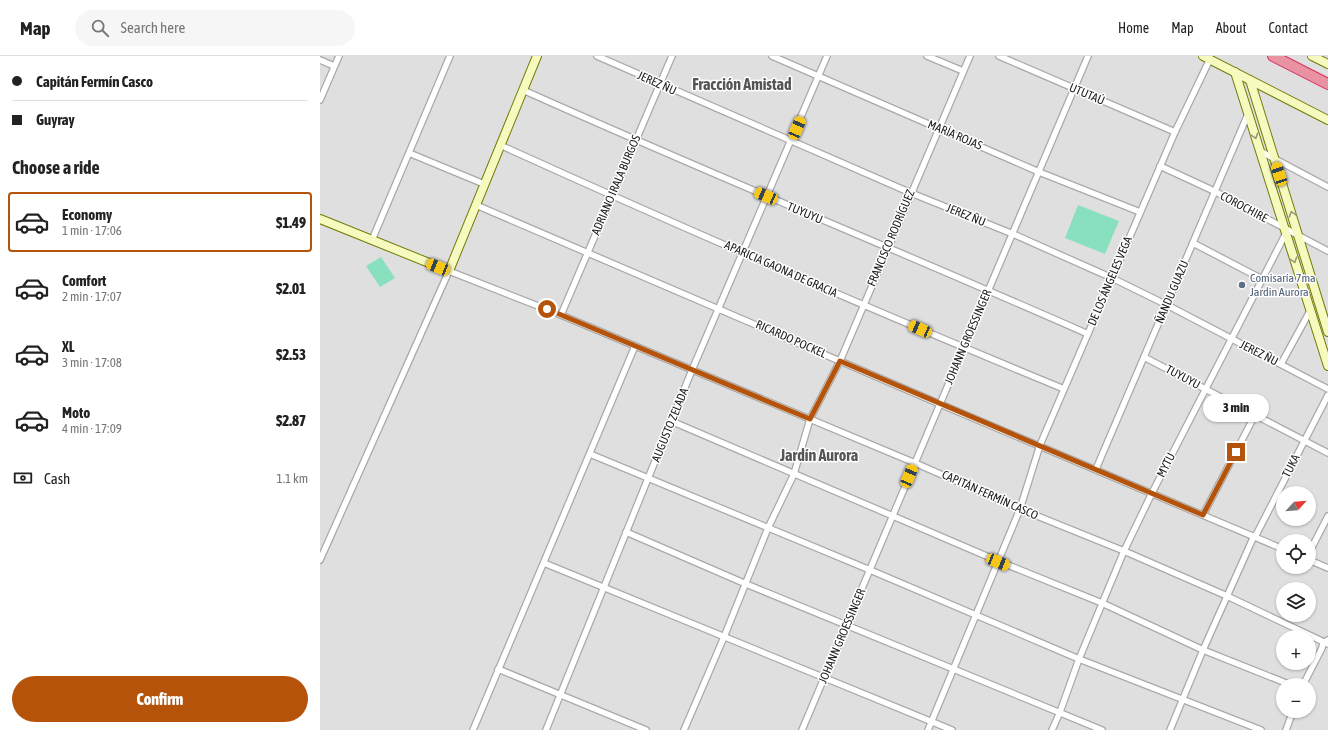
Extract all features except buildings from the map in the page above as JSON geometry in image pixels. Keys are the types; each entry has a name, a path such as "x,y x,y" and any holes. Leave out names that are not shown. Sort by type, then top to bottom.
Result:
{"highway":[{"path":"1273,56 1328,84"}],"street":[{"path":"320,100 339,56"},
{"path":"372,240 450,56"},
{"path":"320,560 449,271 537,56"},
{"name":"JEREZ ÑU","path":"597,56 911,193 1013,234 1112,278 1328,389"},
{"name":"ADRIANO IRALA BURGOS","path":"561,315 672,56"},
{"name":"MARÍA ROJAS","path":"772,56 1039,172 1140,212"},
{"name":"AUGUSTO ZELADA","path":"546,730 692,370 827,56"},
{"path":"928,56 963,71"},
{"name":"FRANCISCO RODRÍGUEZ","path":"684,730 724,637 768,528 794,474 810,419 840,361 970,56"},
{"name":"UTUTAÚ","path":"999,56 1175,132"},
{"name":"JOHANN GROESSINGER","path":"802,730 1088,56"},
{"path":"1312,56 1328,64"},
{"path":"1208,57 1328,120"},
{"name":"DE LOS ÁNGELES VEGA","path":"928,730 1020,509 1040,445 1208,57"},
{"path":"320,60 334,66"},
{"path":"1235,72 1328,366"},
{"path":"1250,80 1328,332"},
{"name":"TUYUYU","path":"523,90 635,140 1088,334"},
{"name":"ÑANDU GUAZU","path":"1096,469 1248,114"},
{"name":"APARICIA GAONA DE GRACIA","path":"500,145 612,196 863,305 1064,389"},
{"path":"1260,151 1328,187"},
{"path":"409,153 484,184"},
{"name":"COROCHIRE","path":"1160,166 1214,191 1286,231 1328,251"},
{"name":"RICARDO POCKEL","path":"476,204 940,404 1276,546"},
{"path":"320,219 449,271"},
{"name":"MYTU","path":"1052,730 1079,659 1124,551 1152,493 1286,231"},
{"path":"1193,242 1262,279"},
{"name":"CAPITÁN FERMÍN CASCO","path":"449,271 561,315 915,462 1020,509 1124,551 1227,596 1326,642"},
{"path":"1281,364 1310,310"},
{"path":"473,730 635,346"},
{"name":"TUYUYU","path":"1144,357 1328,453"},
{"name":"TUKA","path":"1170,730 1203,650 1254,537 1328,395"},
{"path":"1203,515 1255,415"},
{"path":"671,421 998,562 1102,603 1203,650 1276,679"},
{"path":"590,454 870,570 1079,659 1261,730"},
{"path":"1316,539 1328,516"},
{"path":"626,532 746,584 954,668 1102,730"},
{"path":"544,562 952,730"},
{"path":"1316,563 1328,568"},
{"path":"1307,678 1326,642"},
{"path":"498,669 646,730"},
{"path":"1286,730 1290,718"}],"shaded area":[{"path":"320,56 1328,56 1328,730 320,730"}],"green space":[{"path":"1078,205 1119,221 1105,254 1065,238"},
{"path":"381,257 395,278 380,287 366,266"}],"place":[{"name":"Comisaría 7ma Jardin Aurora","path":"1242,285"}],"district":[{"name":"Fracción Amistad","path":"742,84"},
{"name":"Jardín Aurora","path":"819,455"}],"route":[{"path":"547,309 810,419 840,361 1203,515 1236,452"}]}
